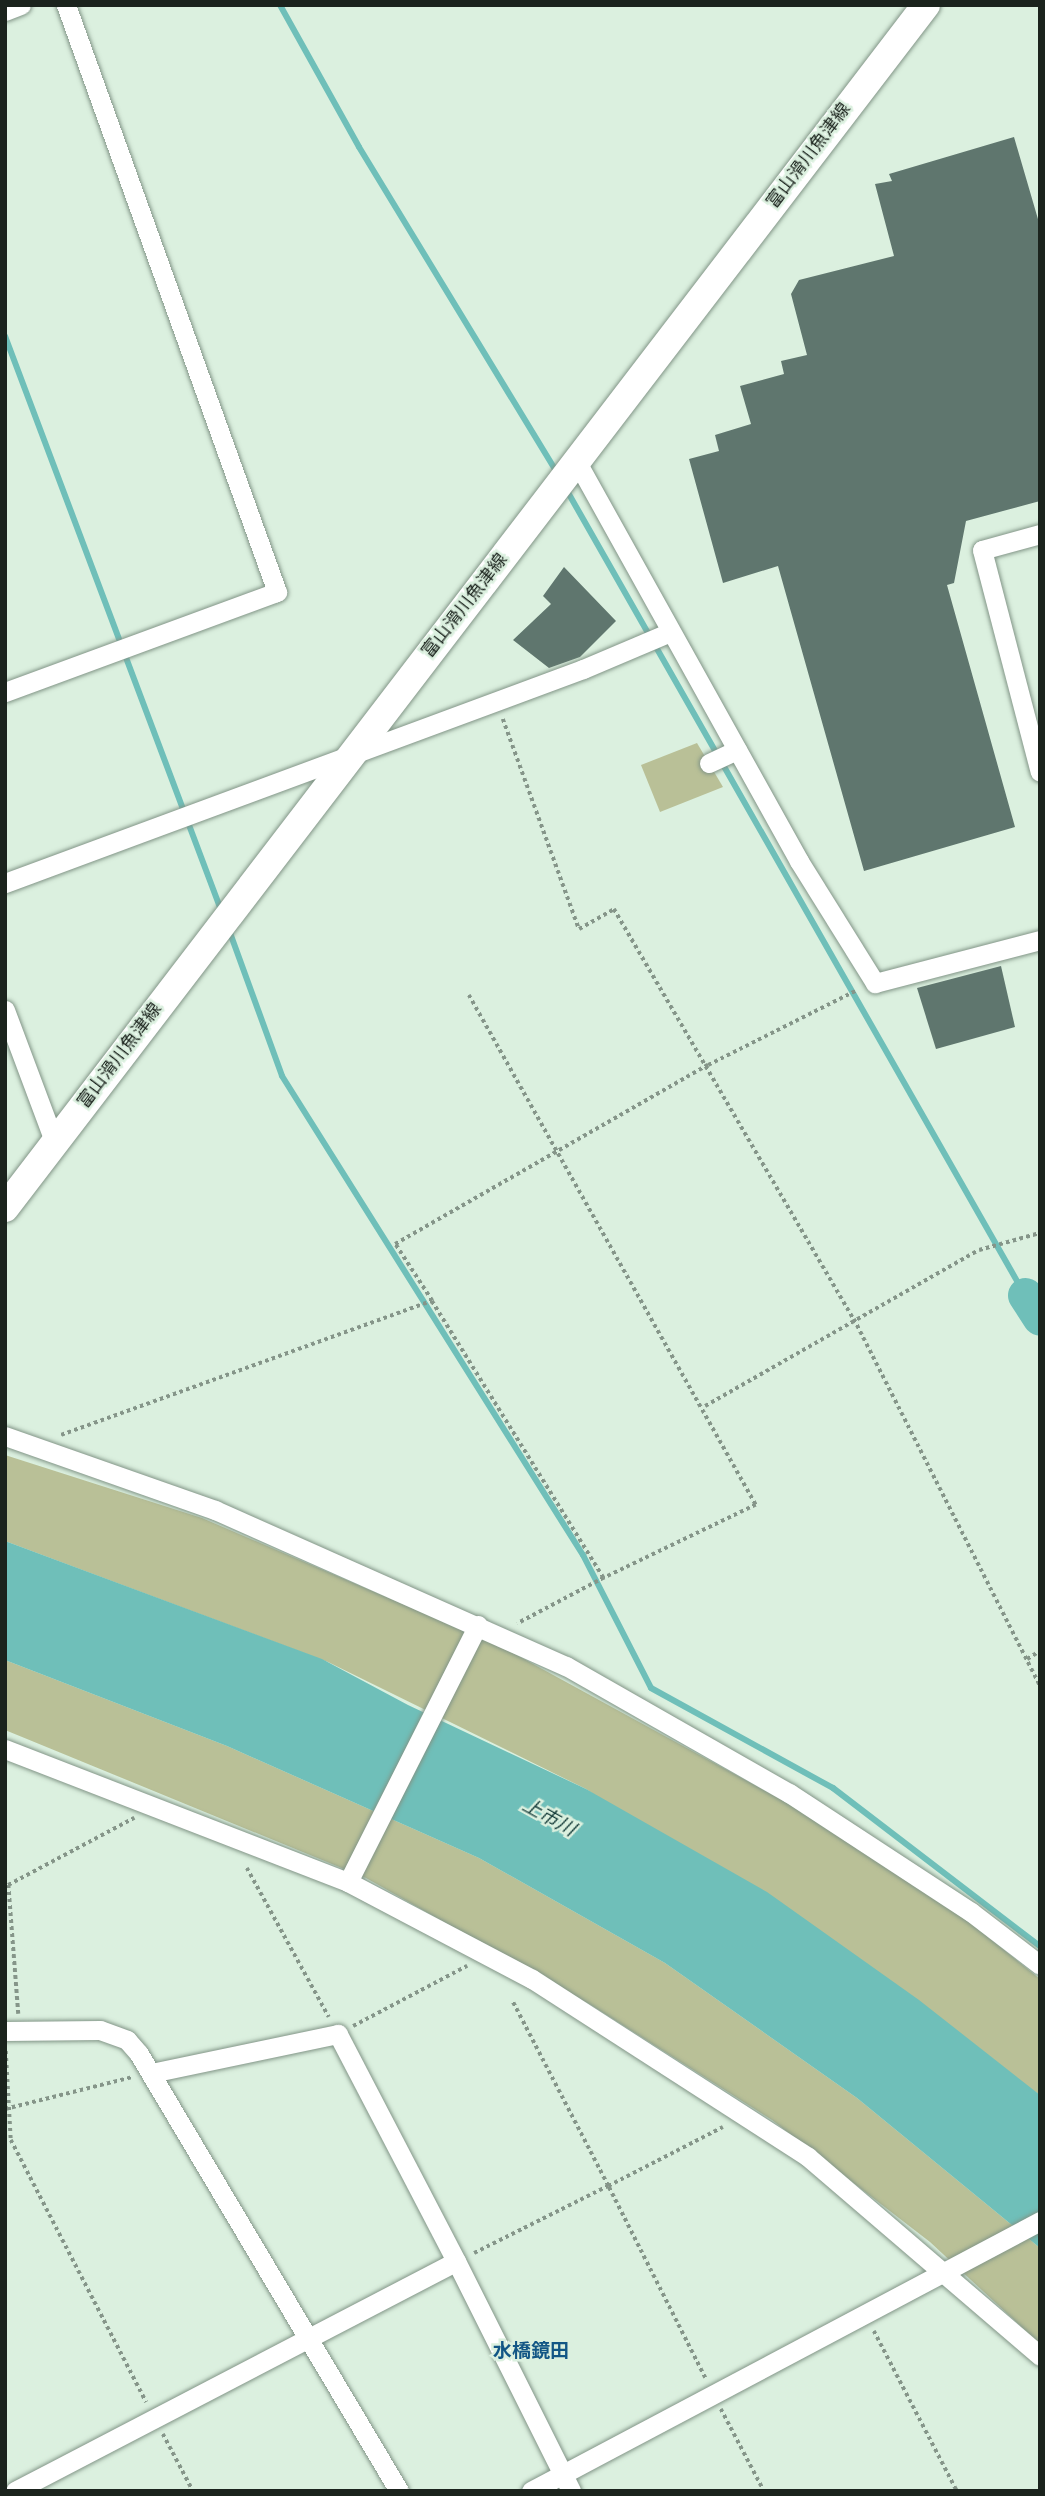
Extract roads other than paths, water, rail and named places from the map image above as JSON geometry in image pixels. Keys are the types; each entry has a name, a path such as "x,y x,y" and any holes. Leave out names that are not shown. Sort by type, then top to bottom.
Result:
{"main road":[{"name":"富山滑川魚津線","path":"5,1208 926,5"}],"street":[{"path":"5,11 21,5"},
{"path":"5,692 276,593 66,5"},
{"path":"567,476 668,633 875,983 1040,940"},
{"path":"1040,534 982,550 1040,772"},
{"path":"5,883 641,647 668,633"},
{"path":"709,763 737,750"},
{"path":"5,1010 55,1144"},
{"path":"5,1436 215,1510 499,1634 789,1793 971,1912 1040,1965"},
{"path":"348,1882 478,1625"},
{"path":"5,1749 348,1882 488,1956 684,2074 808,2157 949,2269 1040,2356"},
{"path":"10,2035 100,2030 127,2040 150,2073 399,2491"},
{"path":"150,2073 338,2034 456,2261 566,2482"},
{"path":"531,2491 566,2482 713,2394 1040,2221"},
{"path":"15,2491 307,2335 456,2261"}],"water":[{"name":"上市川","path":"5,1541 322,1659 408,1705 586,1789 767,1892 919,2000 1040,2095 1040,2248 857,2098 665,1963 479,1858 227,1746 5,1660"}],"waterway":[{"path":"280,5 359,147 557,473"},
{"path":"5,336 221,910"},
{"path":"566,489 1025,1295"},
{"path":"229,930 282,1076 583,1555 651,1688 833,1788 1040,1946"},
{"path":"1025,1295 1040,1318"}],"district":[{"name":"水橋鏡田","path":"531,2353"}]}
